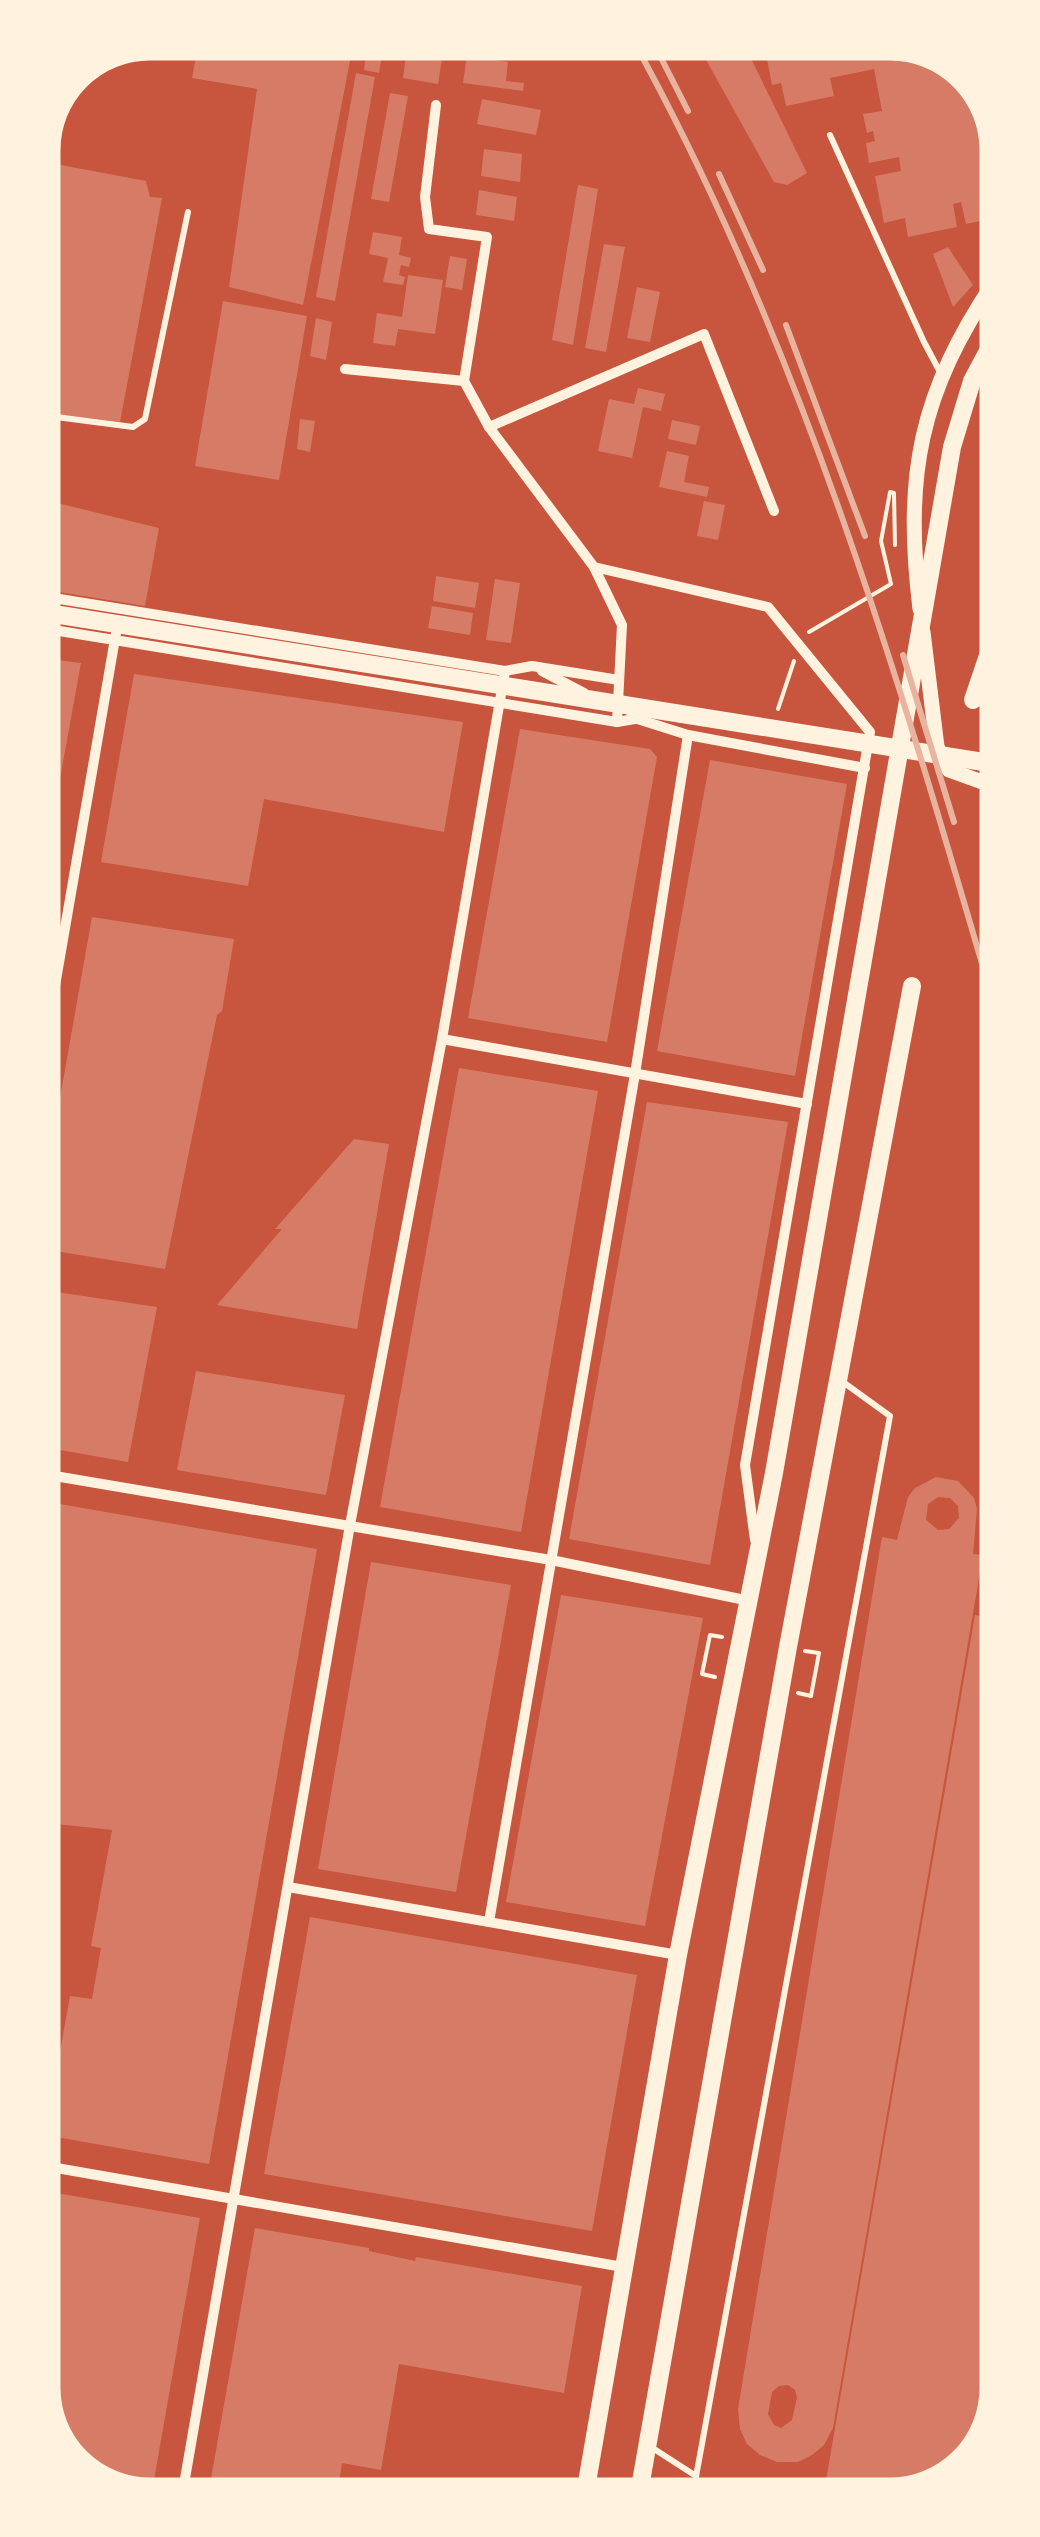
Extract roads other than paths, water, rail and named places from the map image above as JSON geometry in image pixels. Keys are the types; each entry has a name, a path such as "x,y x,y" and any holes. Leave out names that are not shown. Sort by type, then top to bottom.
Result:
{"main road":[{"path":"587,2480 678,1954 774,1473 952,447 972,381 982,362"},
{"path":"58,615 982,762"},
{"path":"973,700 982,673"},
{"path":"641,2480 912,986"}],"street":[{"path":"436,105 424,197 430,229 487,237 464,381 490,427 594,567 622,625 618,716"},
{"path":"982,300 942,374 919,444 913,516 937,747 948,770 982,782"},
{"path":"490,427 704,334 774,510"},
{"path":"345,369 464,381"},
{"path":"594,567 768,607 870,732 745,1465 758,1560"},
{"path":"58,599 505,671 532,666 620,680"},
{"path":"58,968 121,608"},
{"path":"58,631 500,701 635,718 688,735 864,768"},
{"path":"532,666 618,716"},
{"path":"185,2479 350,1525 442,1039 505,671"},
{"path":"490,1922 635,1074 688,735"},
{"path":"442,1039 808,1104"},
{"path":"58,1476 551,1560 750,1601"},
{"path":"288,1887 678,1954"},
{"path":"58,2168 623,2268"}],"lane":[{"path":"830,135 942,374"},
{"path":"58,417 132,427 146,419 188,212"},
{"path":"695,2480 890,1416 838,1378"},
{"path":"648,2444 696,2476"}],"railway":[{"path":"642,58 748,275 797,395 884,641 982,964"},
{"path":"661,58 688,111"},
{"path":"719,174 763,270"},
{"path":"786,325 865,536"},
{"path":"903,655 954,822"}]}
